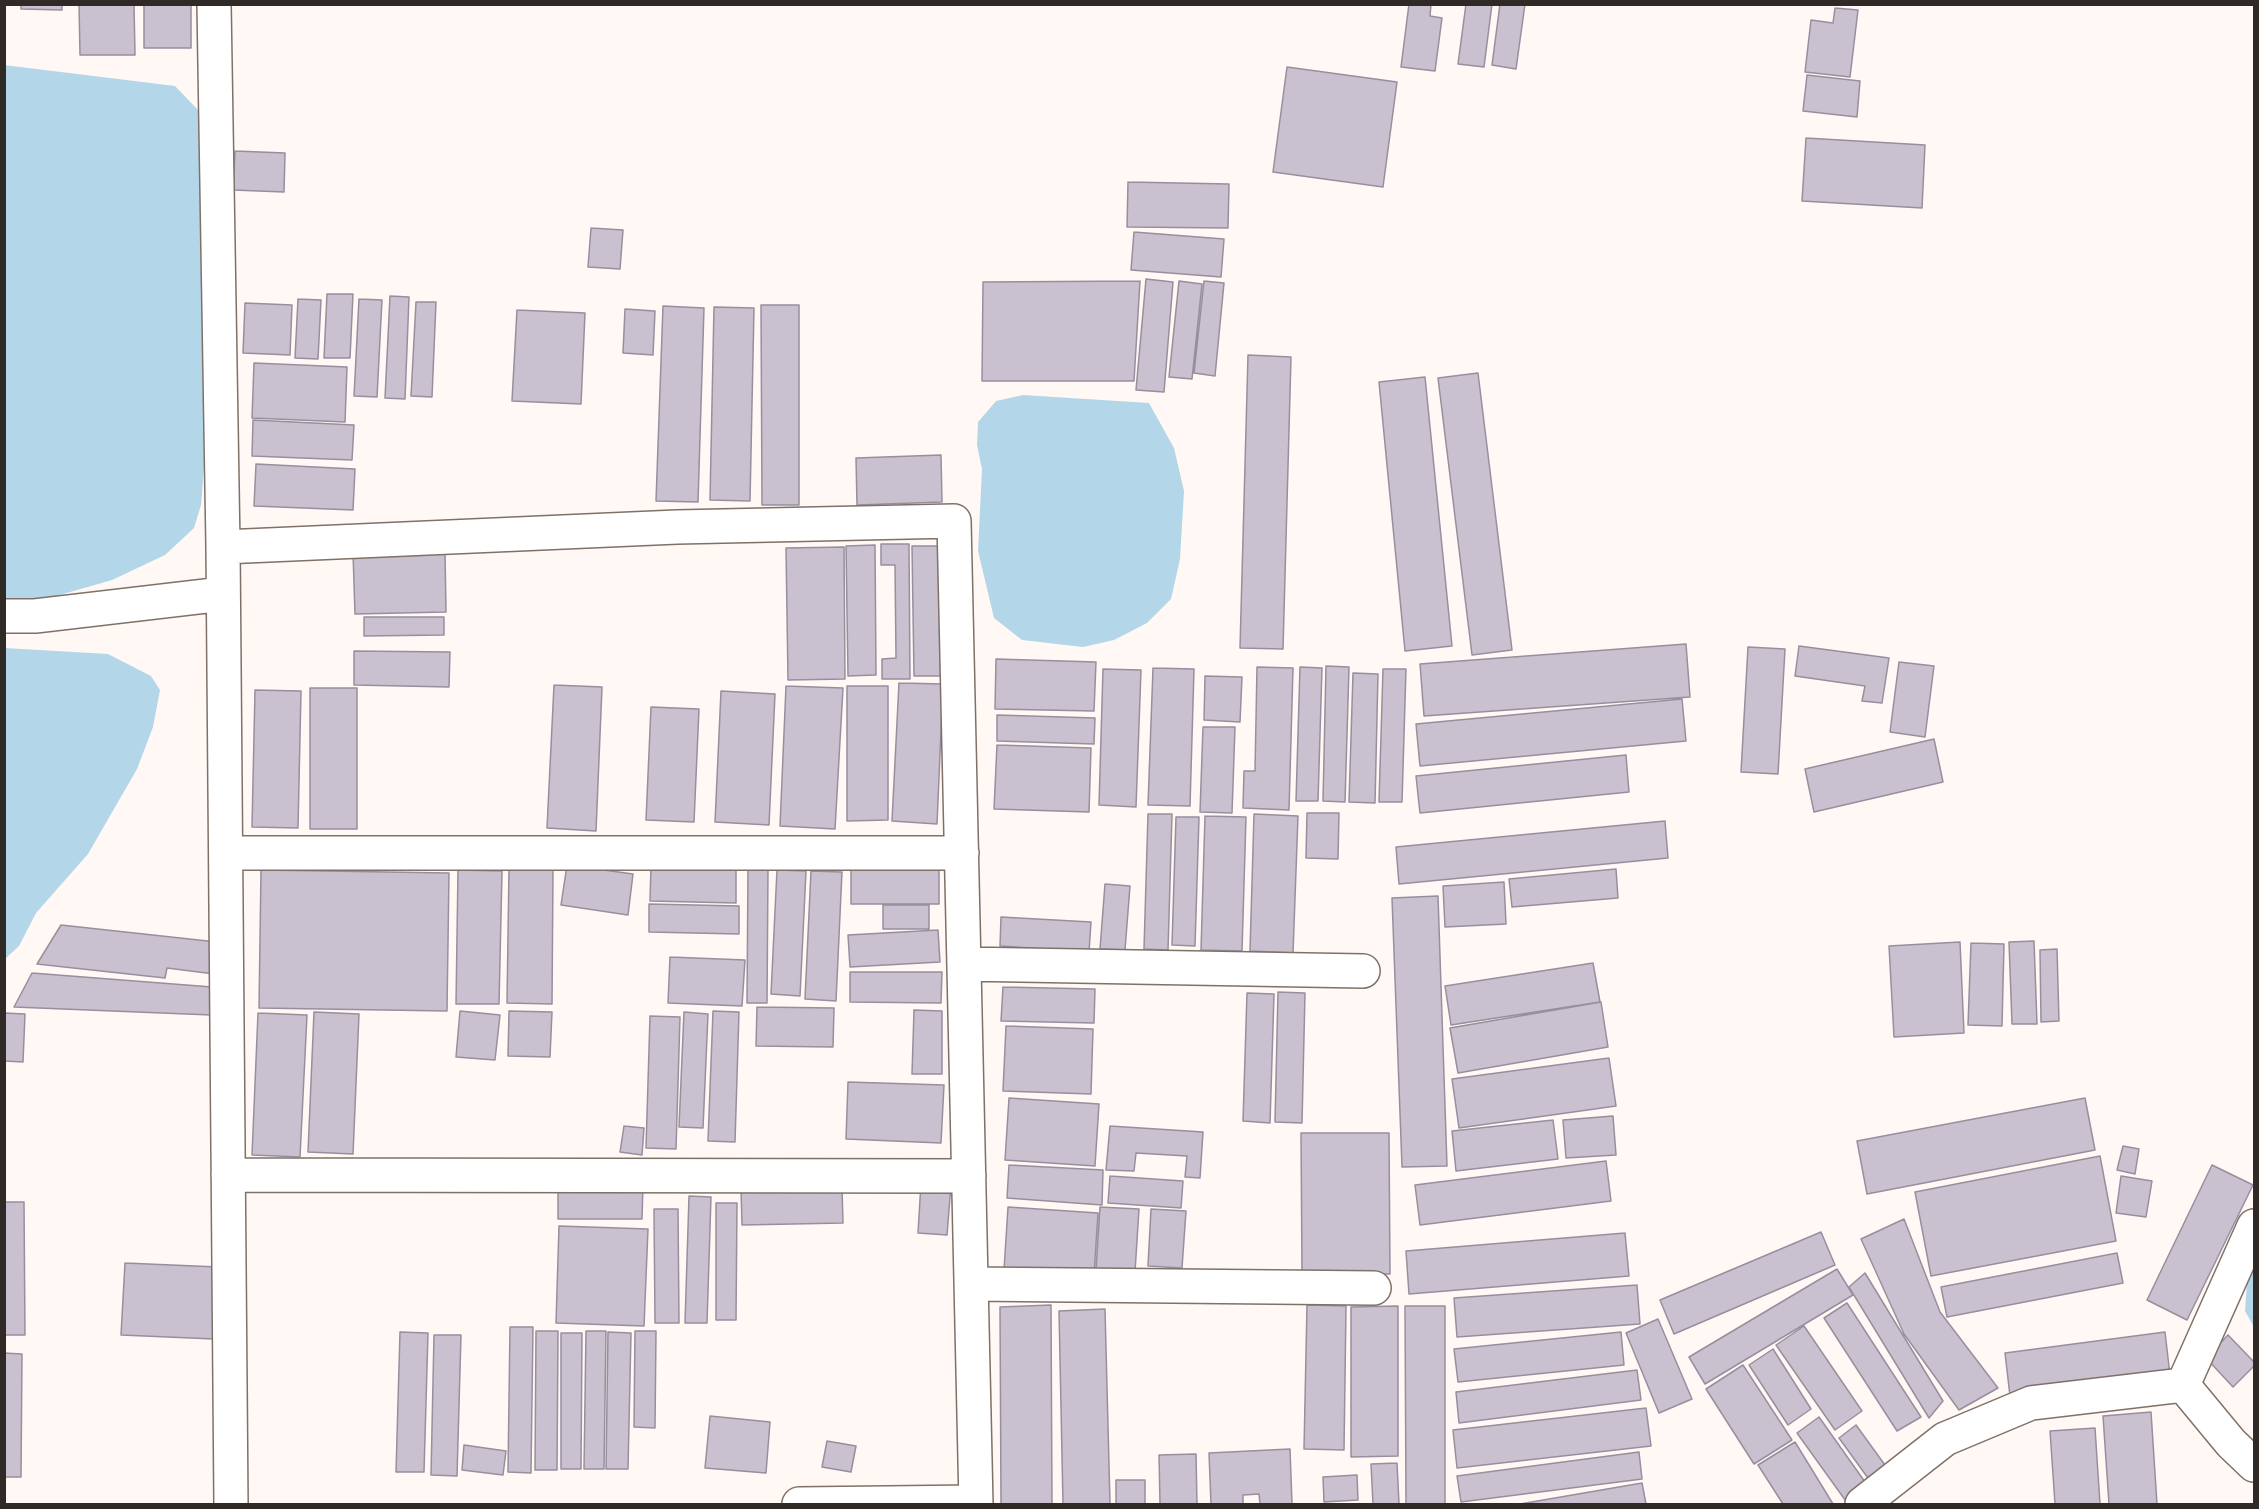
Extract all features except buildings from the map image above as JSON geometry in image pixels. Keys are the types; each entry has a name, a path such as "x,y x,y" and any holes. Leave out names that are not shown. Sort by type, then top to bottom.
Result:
{"street":[{"path":"214,4 223,547 231,1504"},
{"path":"223,547 677,527 954,521 976,1503 799,1504"},
{"path":"4,616 35,616 223,594"},
{"path":"226,853 962,853"},
{"path":"964,964 1363,971"},
{"path":"228,1174 969,1176"},
{"path":"2183,1385 2254,1226"},
{"path":"971,1284 1374,1288"},
{"path":"2183,1385 2232,1443 2254,1465"},
{"path":"1862,1504 1945,1439 2031,1403 2183,1385"}],"water":[{"path":"4,65 175,86 199,111 211,382 201,505 194,528 165,555 112,580 35,602 5,603"},
{"path":"1023,395 1149,403 1174,448 1184,491 1180,559 1171,599 1147,623 1114,640 1083,647 1022,640 994,618 978,551 982,469 977,445 978,422 996,401"},
{"path":"5,648 108,654 151,676 160,690 153,727 137,769 88,854 36,913 19,946 5,959"},
{"path":"2254,1259 2254,1327 2245,1311 2248,1268"}]}
